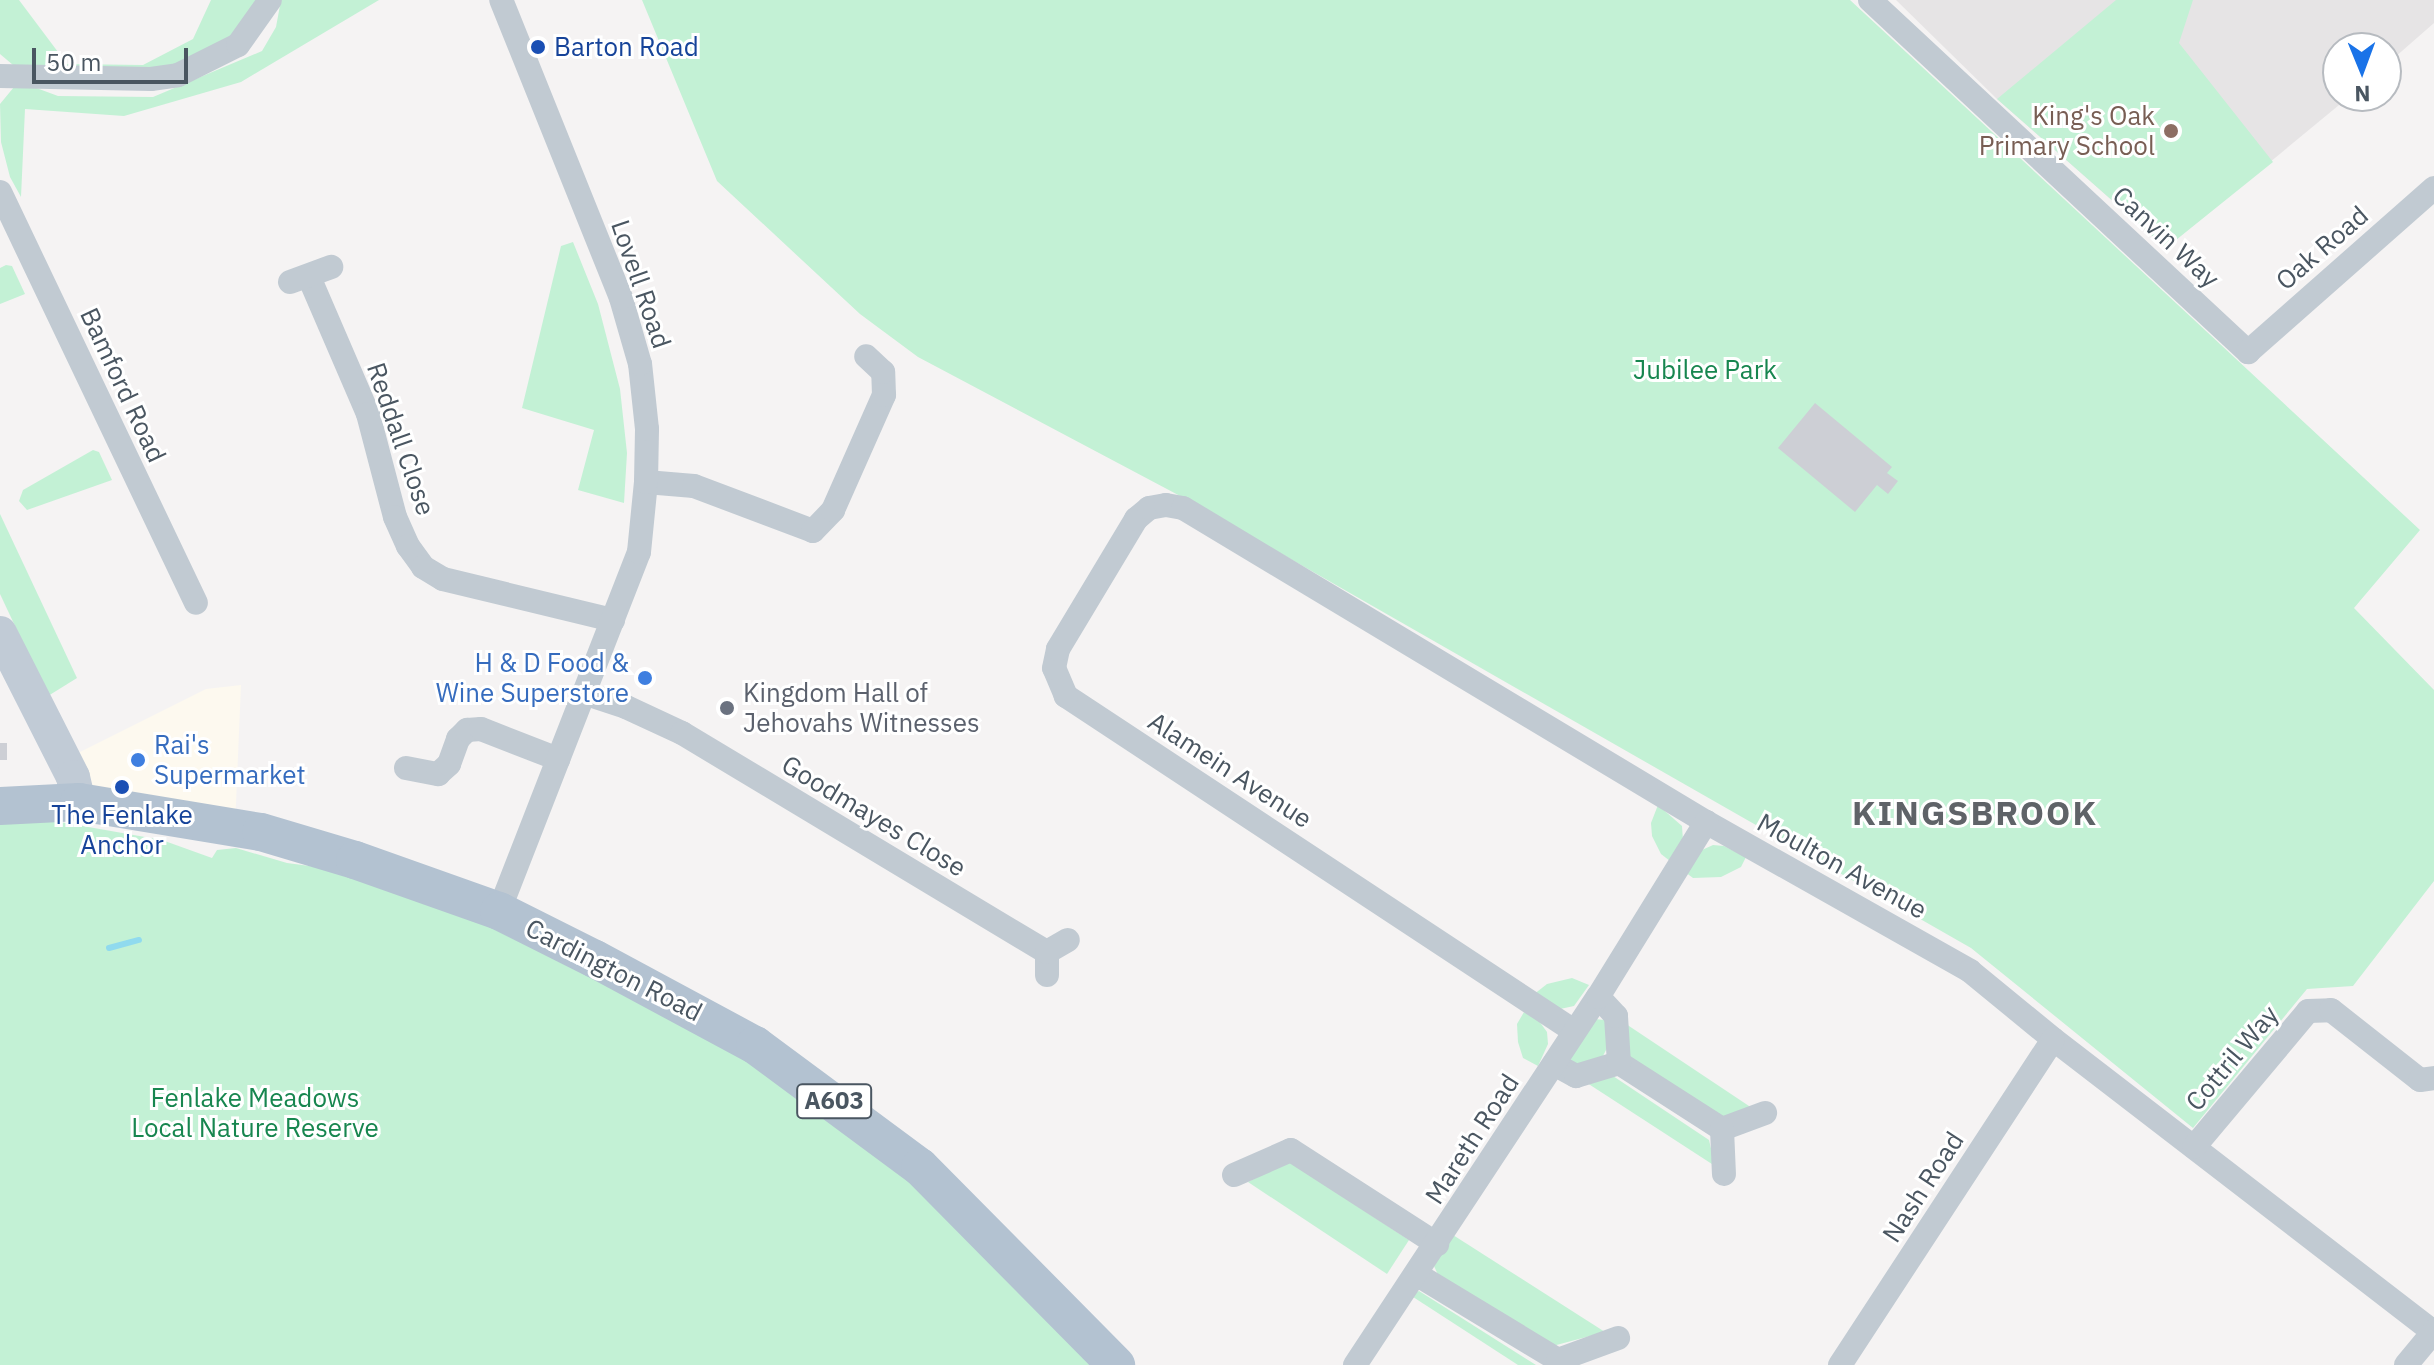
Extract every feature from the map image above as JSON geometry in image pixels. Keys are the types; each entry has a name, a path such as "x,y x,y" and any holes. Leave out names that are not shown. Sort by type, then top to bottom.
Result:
{"main road":[{"name":"Cardington Road","path":"0,806 79,802 261,832 355,860 499,911 694,1010 755,1045 817,1088 920,1167 1116,1365"}],"street":[{"path":"0,76 151,79 178,75 238,45 270,0"},
{"name":"Lovell Road","path":"499,911 639,552 646,482 647,429 640,364 621,298 501,0"},
{"name":"Canvin Way","path":"1870,0 2248,352"},
{"name":"Oak Road","path":"2248,352 2434,188"},
{"name":"Bamford Road","path":"0,192 196,603"},
{"name":"Reddall Close","path":"310,276 368,414 395,517 408,546 423,567 443,579 613,620"},
{"path":"646,482 694,486 813,531 833,510 884,395 883,372 866,356"},
{"name":"Alamein Avenue","path":"1183,508 1166,505 1149,508 1136,519 1058,649 1054,668 1066,696 1574,1031"},
{"name":"Moulton Avenue","path":"1183,508 1706,822 1970,971 2053,1039 2434,1331"},
{"path":"0,633 73,777 79,802"},
{"name":"Goodmayes Close","path":"584,693 626,707 682,733 1047,963 1068,940"},
{"path":"406,768 438,774 449,764 458,739 467,730 481,729 558,759"},
{"name":"Mareth Road","path":"1355,1365 1598,997 1706,822"},
{"path":"1598,997 1616,1016 1619,1063 1722,1129"},
{"name":"Cottril Way","path":"2194,1147 2308,1011 2331,1010 2420,1080 2434,1078"},
{"name":"Nash Road","path":"1840,1365 2053,1039"},
{"name":"Mareth Road","path":"1554,1064 1576,1076 1619,1063"},
{"path":"1722,1129 1765,1113"},
{"path":"1722,1129 1724,1174"},
{"name":"Mareth Road","path":"1234,1175 1291,1150 1437,1244"},
{"path":"1416,1274 1558,1360 1618,1338"},
{"path":"2406,1365 2434,1331"}],"shaded area":[{"name":"King's Oak Primary School","path":"1896,0 2434,0 2434,23 2402,51 2402,32 2322,32 2322,112 2331,112 2166,248 1997,99"},
{"path":"241,685 235,827 86,787 76,754 206,689"}],"green space":[{"path":"0,0 19,0 67,64 143,65 193,39 211,0 258,0 242,31 166,70 13,65 0,54"},
{"path":"281,0 379,0 241,82 124,116 25,109 21,197 10,177 1,142 0,104 14,87 31,86 58,96 153,97 262,51 276,27"},
{"name":"Jubilee Park","path":"642,0 1850,0 2420,530 2354,608 2434,690 2434,881 2353,986 2307,989 2193,1128 1971,948 1182,497 918,357 860,314 717,181"},
{"path":"2116,0 2193,0 2179,43 2273,162 2166,248 1997,99"},
{"path":"573,242 598,304 620,389 627,453 624,503 578,490 594,430 522,408 561,246"},
{"path":"12,266 25,294 0,304 0,268"},
{"path":"93,450 99,452 112,480 27,510 19,501 23,490"},
{"path":"0,514 77,678 48,696 0,594"},
{"path":"1658,805 1682,826 1683,841 1670,861 1661,854 1652,836 1651,823"},
{"name":"Fenlake Meadows Local Nature Reserve","path":"0,822 60,822 162,840 212,858 217,850 236,848 287,863 355,872 507,930 749,1055 914,1185 1096,1365 0,1365"},
{"path":"1713,845 1724,846 1746,857 1741,867 1721,877 1693,878 1685,872 1702,850"},
{"path":"1572,978 1589,985 1574,1006 1560,1009 1533,995 1547,984"},
{"path":"1524,1012 1539,1021 1547,1032 1548,1044 1538,1066 1523,1058 1518,1042 1517,1024"},
{"path":"1594,1019 1605,1020 1609,1044 1603,1056 1573,1069 1568,1051"},
{"path":"1626,1024 1752,1108 1727,1117 1713,1116 1628,1058"},
{"path":"1613,1076 1709,1140 1715,1166 1584,1081"},
{"path":"1288,1161 1409,1240 1387,1274 1248,1182"},
{"path":"1453,1235 1605,1332 1549,1347 1439,1277 1434,1266"},
{"path":"1419,1291 1536,1365 1518,1365 1410,1295"}],"building":[{"path":"1815,403 1892,467 1887,473 1898,481 1888,494 1877,485 1855,512 1778,448"},
{"path":"0,743 7,743 7,760 0,760"}],"waterway":[{"path":"109,948 139,940"}],"place":[{"name":"Barton Road","path":"538,47"},
{"name":"King's Oak Primary School","path":"2171,131"},
{"name":"H & D Food & Wine Superstore","path":"645,678"},
{"name":"Kingdom Hall of Jehovahs Witnesses","path":"727,708"},
{"name":"Rai's Supermarket","path":"138,760"},
{"name":"The Fenlake Anchor","path":"122,787"}],"district":[{"name":"KINGSBROOK","path":"1975,813"}]}
